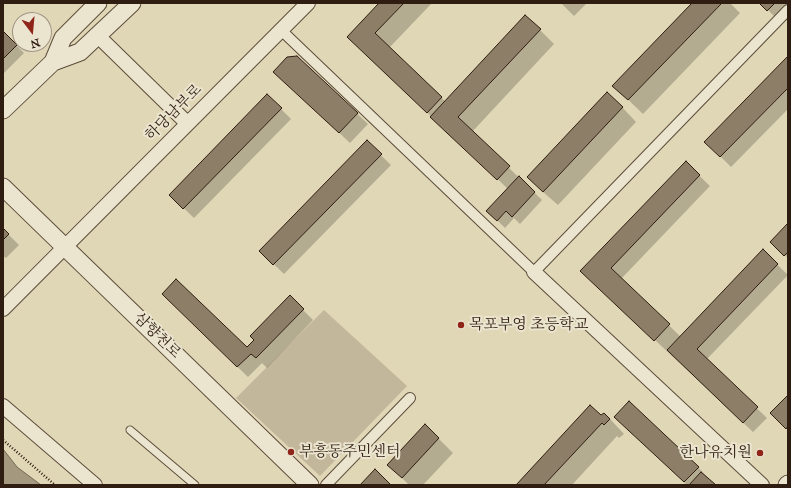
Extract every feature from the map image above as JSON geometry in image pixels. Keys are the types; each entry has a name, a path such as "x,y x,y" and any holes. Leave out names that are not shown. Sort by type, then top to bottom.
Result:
{"street":[{"path":"53,62 63,38 98,3"},
{"path":"3,110 53,62 80,52 132,3"},
{"name":"하당남부로","path":"3,309 64,246 308,3"},
{"path":"534,272 788,10"},
{"path":"281,30 534,272 762,485"},
{"path":"98,36 188,123"},
{"name":"삼향천로","path":"3,187 310,485"},
{"path":"326,485 410,398"},
{"path":"3,406 95,485"}],"lane":[{"path":"130,430 195,485"}],"path":[{"path":"3,440 55,485"}],"shaded area":[{"path":"324,310 407,386 320,476 236,398"},
{"path":"3,449 17,467 41,485 3,485"}],"building":[{"path":"379,3 404,3 375,33 442,97 427,113 347,37"},
{"path":"692,3 722,3 628,100 612,86"},
{"path":"759,3 775,3 767,11"},
{"path":"525,15 541,29 458,117 510,166 497,180 430,117"},
{"path":"3,31 12,40 12,50 3,59"},
{"path":"297,56 358,113 339,133 273,72 287,57"},
{"path":"788,56 788,88 720,157 704,142"},
{"path":"607,92 623,107 543,192 527,177"},
{"path":"267,94 282,108 183,209 169,195"},
{"path":"367,140 382,154 273,265 259,251"},
{"path":"686,161 700,175 611,268 670,324 654,341 580,271"},
{"path":"519,176 535,192 512,217 506,211 497,221 486,211"},
{"path":"788,223 788,252 784,256 770,242"},
{"path":"3,228 9,234 3,240"},
{"path":"763,249 778,264 697,349 758,407 743,423 667,350"},
{"path":"176,279 247,347 254,340 250,336 290,295 304,309 256,358 251,354 237,367 162,294"},
{"path":"788,395 788,426 786,429 770,413"},
{"path":"629,401 699,467 684,482 614,417"},
{"path":"590,405 601,415 604,413 610,419 604,425 602,423 544,485 516,485"},
{"path":"425,424 439,438 402,478 387,465"},
{"path":"375,469 391,485 360,485"},
{"path":"701,472 716,485 689,485"}],"place":[{"name":"목포부영 초등학교","path":"461,325"},
{"name":"부흥동주민센터","path":"291,452"},
{"name":"한나유치원","path":"760,453"}]}
